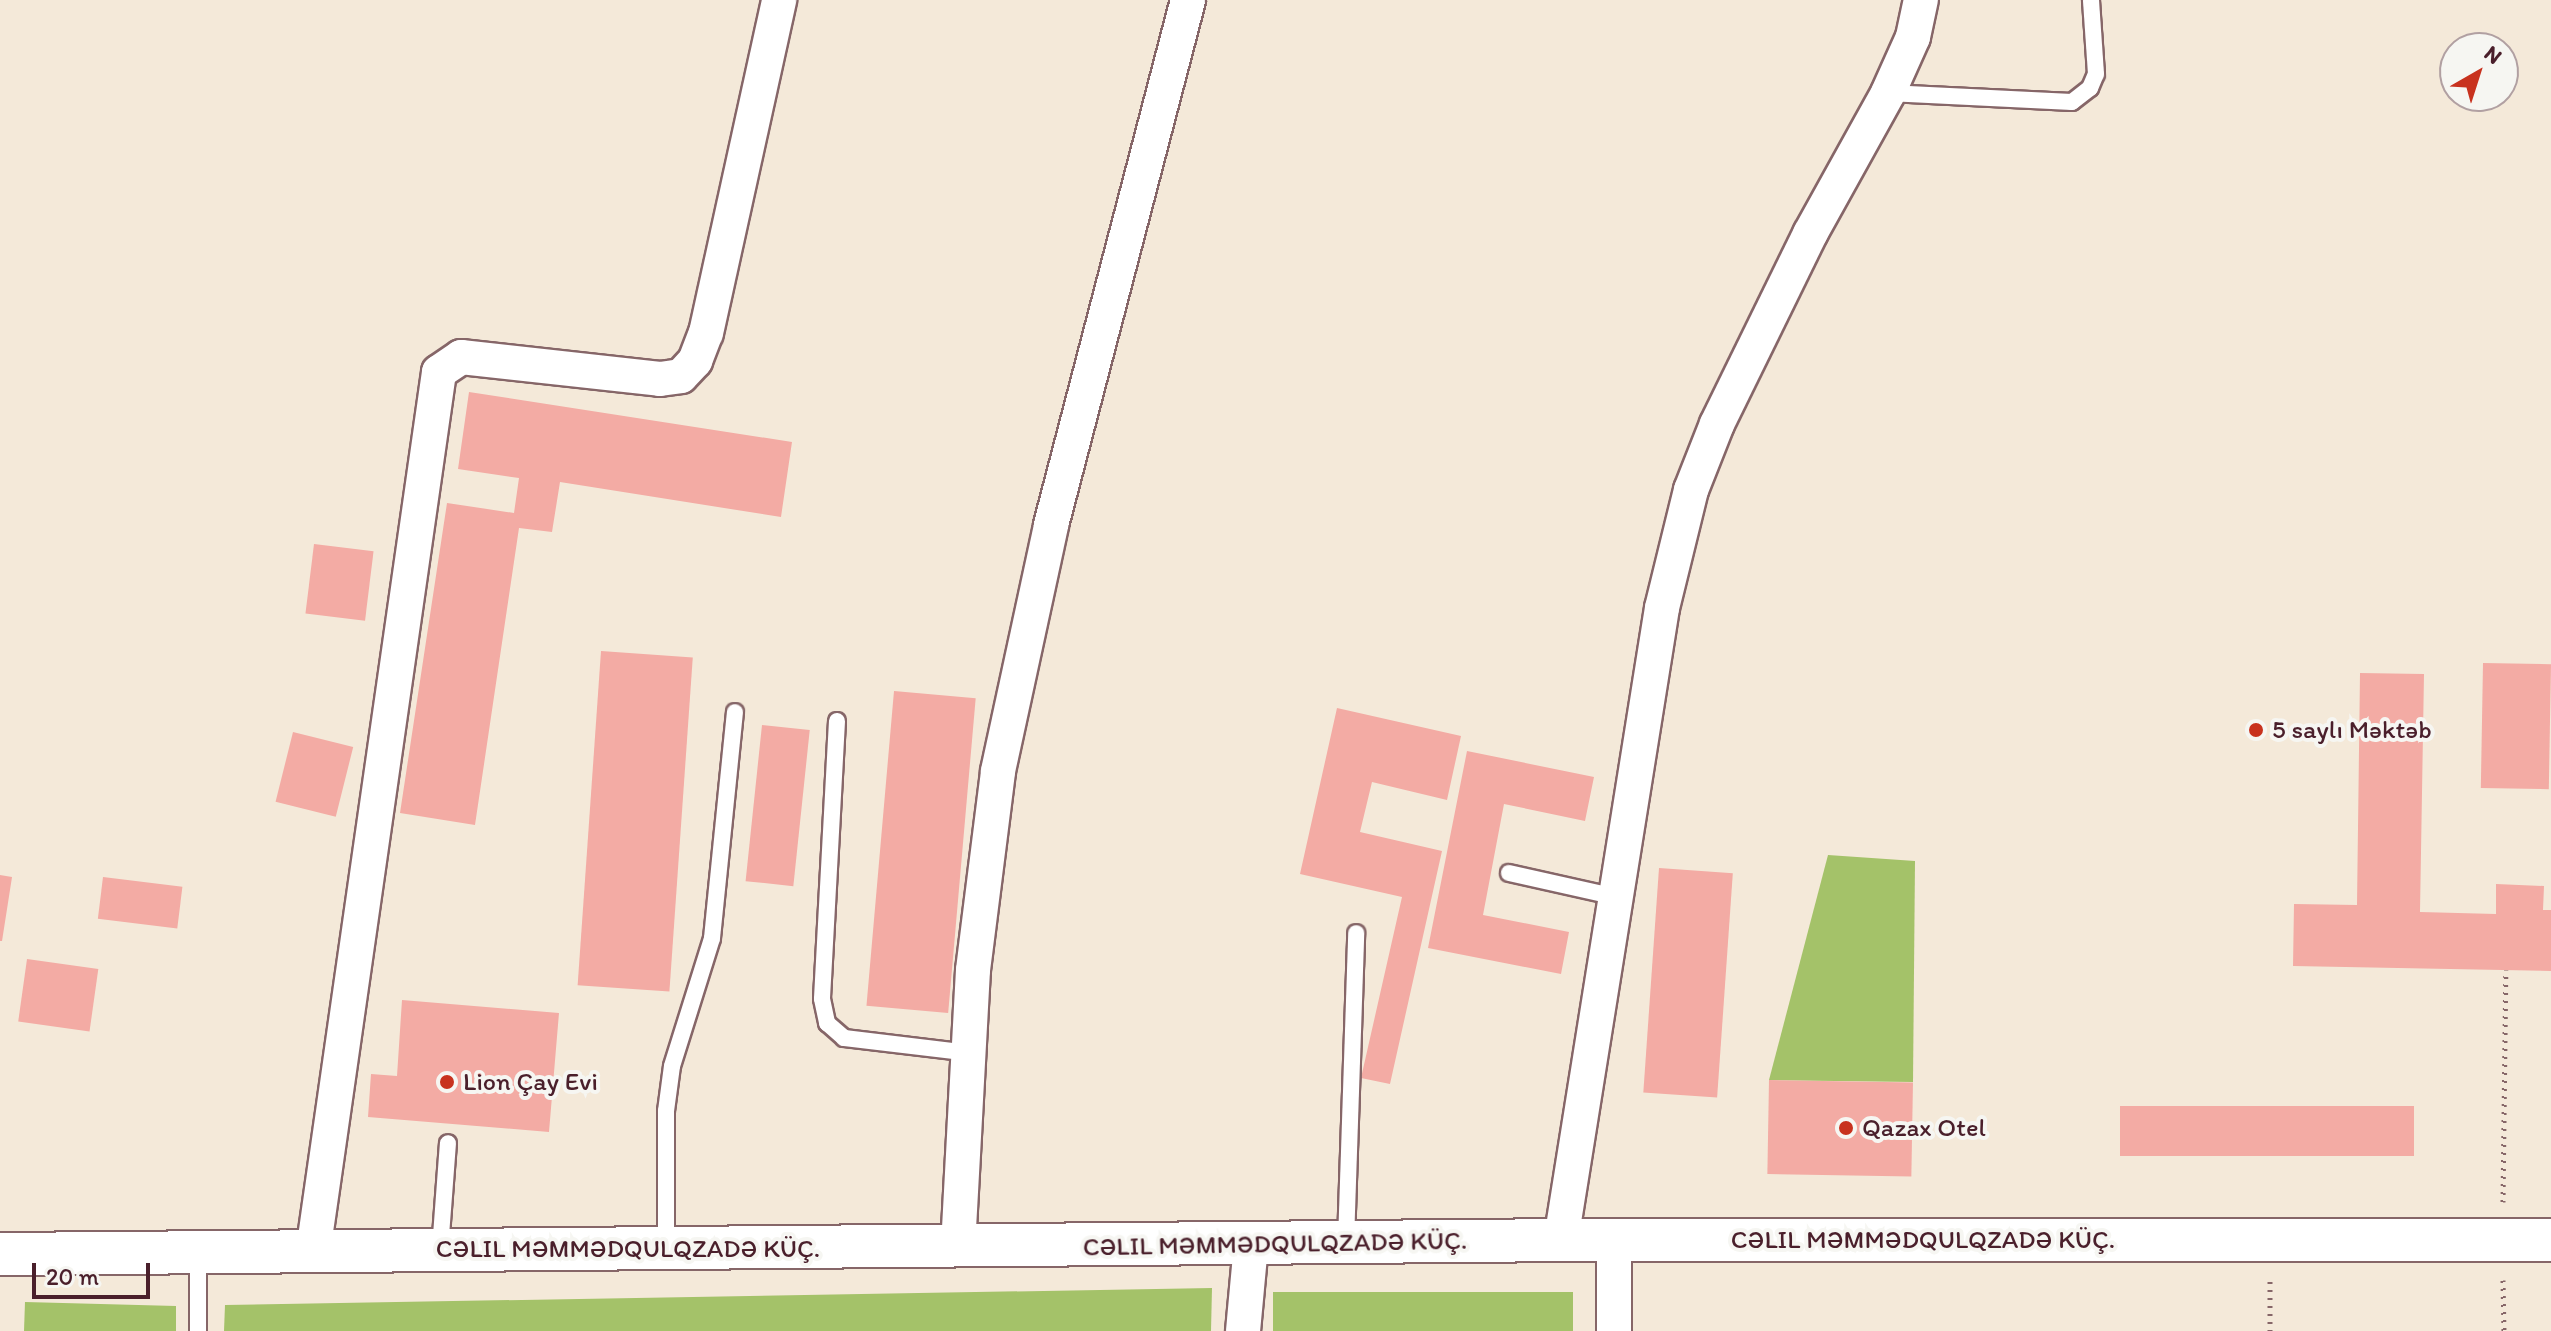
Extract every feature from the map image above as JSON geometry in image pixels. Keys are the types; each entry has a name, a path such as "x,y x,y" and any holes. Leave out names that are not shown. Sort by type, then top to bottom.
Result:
{"street":[{"path":"313,1252 439,372 461,357 660,379 681,376 695,361 706,333 779,0"},
{"path":"958,1247 973,970 998,771 1051,525 1188,0"},
{"path":"1561,1240 1662,608 1691,490 1717,424 1810,234 1888,93 1913,37 1921,0"},
{"name":"CƏLIL MƏMMƏDQULQZADƏ KÜÇ.","path":"0,1254 1561,1240 2551,1240"},
{"path":"1614,1240 1614,1331"},
{"path":"1243,1331 1251,1245"}],"lane":[{"path":"1888,93 2072,102 2090,88 2096,74 2091,0"},
{"path":"666,1249 666,1111 672,1066 712,938 735,712"},
{"path":"837,721 822,999 827,1023 844,1038 969,1053"},
{"path":"1509,873 1616,897"},
{"path":"1346,1243 1356,933"},
{"path":"440,1250 448,1143"},
{"path":"198,1252 198,1331"}],"path":[{"path":"2504,1331 2502,1240 2506,970"},
{"path":"2270,1331 2271,1240"}],"green space":[{"path":"1828,855 1915,861 1913,1082 1769,1080"},
{"path":"1212,1288 1211,1331 224,1331 225,1305"},
{"path":"1273,1292 1573,1292 1573,1331 1273,1331"},
{"path":"25,1302 176,1306 176,1331 24,1331"}],"building":[{"path":"469,392 792,442 781,517 560,482 552,532 519,528 475,825 400,813 447,503 514,513 519,478 458,469"},
{"path":"314,544 374,551 365,621 305,613"},
{"path":"601,651 693,657 669,992 578,985"},
{"path":"2483,663 2551,664 2549,789 2481,788"},
{"path":"2360,673 2424,674 2420,912 2496,914 2496,884 2544,886 2543,910 2551,910 2551,971 2293,966 2294,904 2357,905"},
{"path":"894,691 976,698 948,1013 866,1006"},
{"path":"1337,708 1461,736 1447,800 1372,782 1360,832 1442,851 1390,1084 1361,1078 1402,897 1300,874"},
{"path":"762,725 810,730 793,886 746,881"},
{"path":"293,732 353,747 336,817 276,802"},
{"path":"1467,751 1594,777 1585,821 1504,804 1483,915 1569,932 1561,974 1428,948"},
{"path":"1659,868 1733,873 1717,1098 1643,1092"},
{"path":"0,875 12,877 2,941 0,941"},
{"path":"103,877 182,887 177,928 98,919"},
{"path":"27,959 98,969 90,1031 18,1021"},
{"path":"402,1000 559,1013 549,1132 368,1117 371,1074 397,1076"},
{"path":"1769,1080 1913,1083 1911,1176 1767,1174"},
{"path":"2120,1106 2414,1106 2414,1156 2120,1156"}],"place":[{"name":"5 saylı Məktəb","path":"2256,730"},
{"name":"Lion Çay Evi","path":"447,1082"},
{"name":"Qazax Otel","path":"1846,1128"}]}
